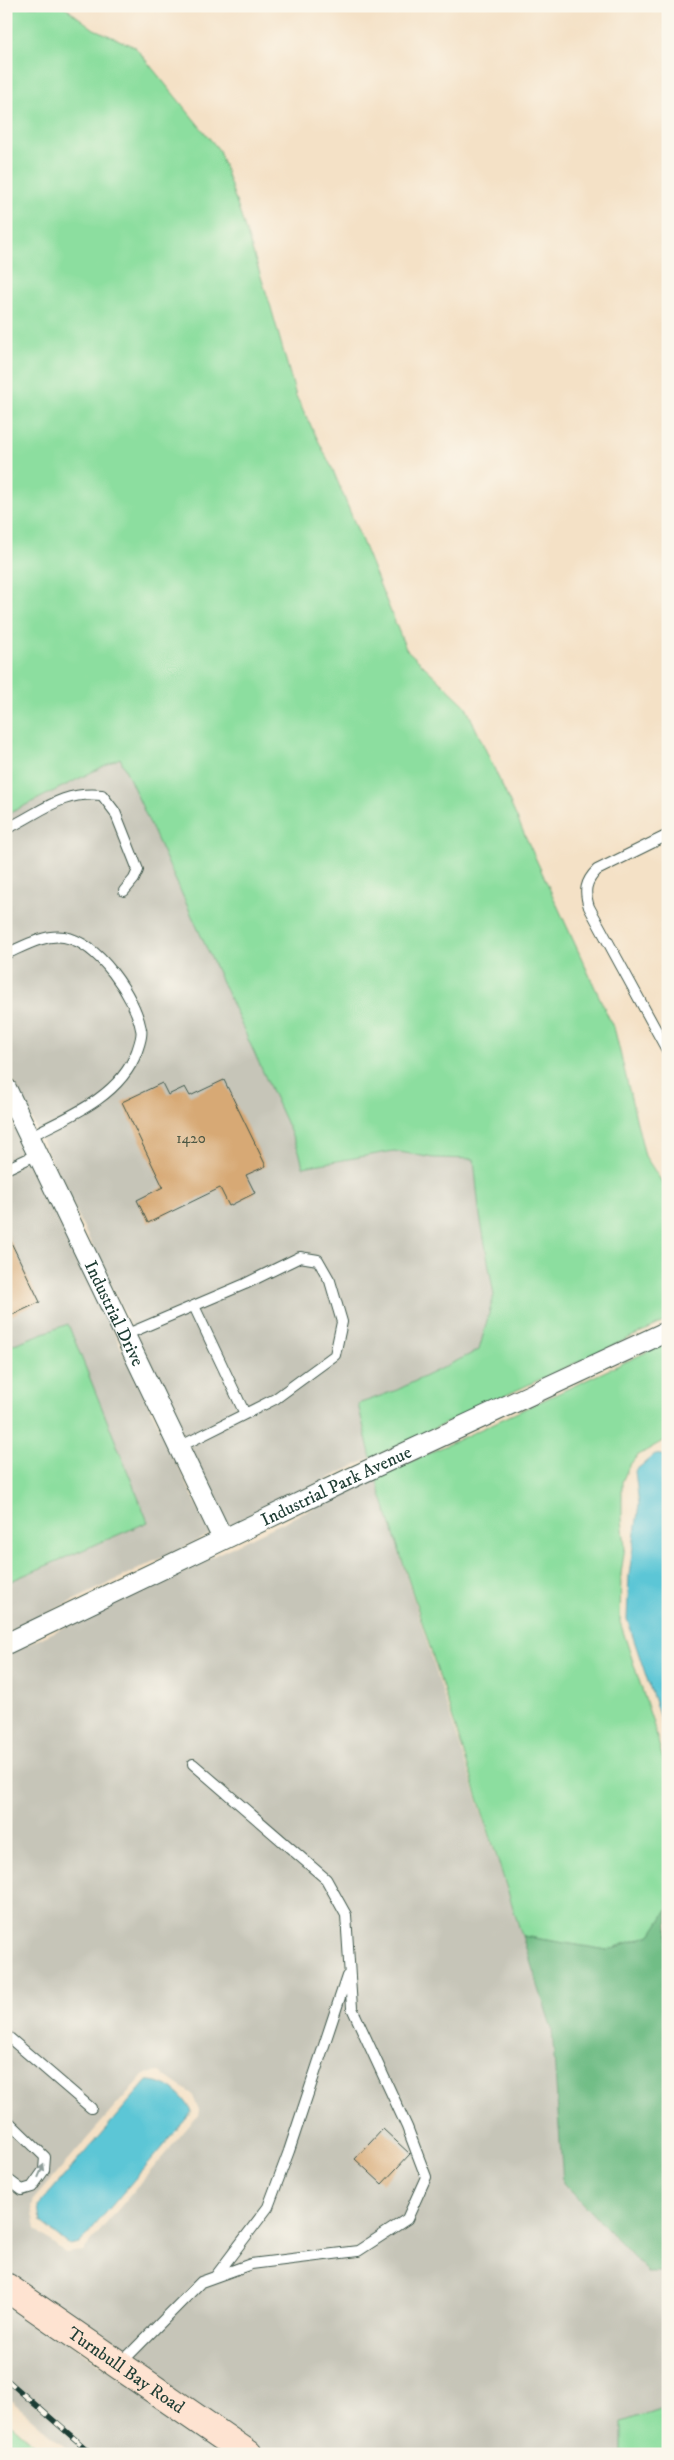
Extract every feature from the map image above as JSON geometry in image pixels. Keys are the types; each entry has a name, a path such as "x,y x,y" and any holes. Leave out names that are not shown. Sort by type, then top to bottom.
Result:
{"street":[{"name":"Industrial Drive","path":"9,1100 34,1145 223,1539"},
{"name":"Industrial Park Avenue","path":"6,1644 223,1539 668,1331"},
{"name":"Turnbull Bay Road","path":"6,2287 248,2454"}],"lane":[{"path":"6,829 68,796 83,793 102,795 115,812 138,870 134,879 124,891"},
{"path":"668,834 597,870 589,878 586,887 589,907 664,1037 668,1052"},
{"path":"6,954 31,942 50,938 65,938 86,948 119,978 130,996 142,1031 137,1052 124,1074 103,1096 72,1116 6,1169"},
{"path":"125,1335 245,1284 300,1257 318,1260 330,1281 342,1322 334,1355 275,1399 179,1448"},
{"path":"194,1306 245,1414"},
{"path":"119,2364 201,2282 251,2264 358,2251 407,2218 426,2177 406,2127 352,2008 346,1915 326,1879 193,1764"},
{"path":"215,2277 268,2207 289,2151 349,1970"},
{"path":"6,2035 92,2108"},
{"path":"6,2120 44,2157 44,2170 32,2187 22,2190 6,2178"}],"shaded area":[{"path":"120,758 299,1151 303,1167 394,1151 433,1158 474,1159 479,1210 494,1295 479,1350 397,1390 358,1404 371,1458 227,1527 6,1066 6,815"},
{"path":"6,1108 211,1534 6,1633 6,1583 148,1522 68,1324 6,1347"},
{"path":"376,1478 442,1691 552,2029 563,2183 648,2272 668,2272 668,2406 622,2422 622,2454 265,2454 6,2275 6,1655","holes":["160,2072 192,2094 199,2110 198,2115 83,2251 65,2253 36,2229 32,2206 34,2199 144,2074"]},
{"path":"6,2299 231,2454 73,2454 6,2396"}],"green space":[{"path":"6,6 63,6 94,29 135,47 219,150 270,304 296,396 333,470 406,649 465,705 615,1031 645,1156 668,1191 668,1320 371,1458 358,1404 397,1390 479,1350 494,1295 479,1210 474,1159 433,1158 394,1151 303,1167 299,1151 120,758 6,815"},
{"path":"68,1324 148,1522 6,1583 6,1347"},
{"path":"668,1342 668,1438 637,1456 629,1466 622,1482 622,1519 625,1546 621,1574 620,1622 653,1723 668,1777 668,1909 651,1935 607,1950 522,1936 376,1478"},
{"path":"668,1909 668,2272 648,2272 563,2183 552,2029 522,1936 607,1950 651,1935"},
{"path":"668,2406 668,2454 622,2454 622,2422"},
{"path":"6,2420 45,2454 6,2454"}],"water":[{"path":"655,1454 668,1456 668,1742 627,1619 629,1575 639,1505 635,1471"},
{"path":"147,2081 160,2083 179,2094 192,2112 80,2243 69,2245 41,2222 39,2205"}],"building":[{"path":"224,1080 266,1166 246,1175 255,1193 229,1206 220,1188 148,1223 137,1200 163,1187 122,1102 162,1083 168,1095 185,1087 190,1096"},
{"path":"6,1232 40,1302 6,1318"},
{"path":"383,2129 410,2154 382,2184 355,2159"}],"railway":[{"path":"6,2379 92,2454"}]}
